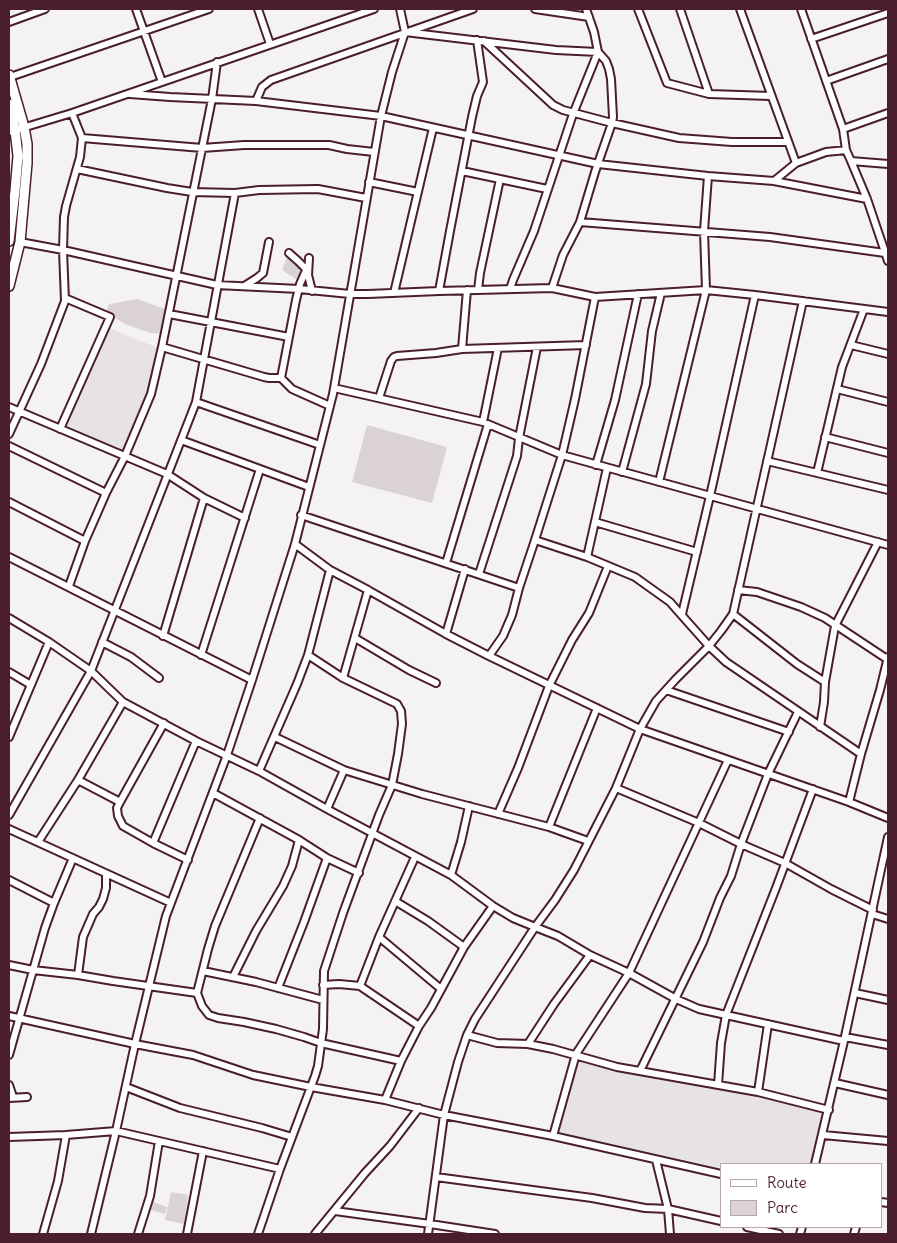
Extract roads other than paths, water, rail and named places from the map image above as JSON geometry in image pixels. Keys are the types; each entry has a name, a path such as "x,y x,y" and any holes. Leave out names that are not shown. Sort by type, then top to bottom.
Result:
{"main road":[{"path":"9,76 18,156 9,241"},
{"path":"9,104 16,130 27,144 20,242 9,286"}],"street":[{"path":"9,22 45,9"},
{"path":"136,9 162,82"},
{"path":"9,76 209,9"},
{"path":"258,9 270,44"},
{"path":"16,130 130,94 217,62 374,9"},
{"path":"90,1234 170,903 214,793 252,680 295,544 330,406 381,116 392,72 406,32 400,9"},
{"path":"256,101 262,87 271,80 473,9"},
{"path":"534,9 589,17"},
{"path":"510,289 534,231 573,114 598,52 597,42 586,9"},
{"path":"638,9 667,84 709,94 771,96"},
{"path":"680,9 709,94"},
{"path":"740,9 796,163"},
{"path":"801,9 843,129 846,150 867,199 888,261"},
{"path":"811,38 888,13"},
{"path":"406,32 556,50 598,52 606,61 610,69 613,108 612,123 594,172 580,222 563,255 552,288"},
{"path":"480,40 553,105 573,114 679,138 732,142 788,142"},
{"path":"439,291 477,96 484,79 480,40"},
{"path":"826,80 888,59"},
{"path":"69,586 85,541 106,492 125,456 151,394 212,99 217,62"},
{"path":"130,94 256,101 381,116 598,164 774,181 867,199"},
{"path":"9,434 41,364 64,306 63,250 66,206 80,157 82,138 72,113"},
{"path":"843,129 888,114"},
{"path":"394,292 433,128"},
{"path":"82,138 202,148 244,145 329,145 374,152"},
{"path":"774,181 796,163 826,152 846,150"},
{"path":"851,161 888,164"},
{"path":"77,169 192,192 235,193 258,190 318,189 366,198"},
{"path":"462,171 547,189"},
{"path":"659,482 706,290 704,231 708,176"},
{"path":"478,290 500,179"},
{"path":"369,182 418,192"},
{"path":"9,815 90,671 196,402 235,193"},
{"path":"580,222 770,237 886,253"},
{"path":"20,242 217,284 350,294 552,288 595,297 706,290 888,312"},
{"path":"245,286 263,272 269,242"},
{"path":"289,254 307,268 312,290"},
{"path":"282,378 299,289 309,258"},
{"path":"462,349 467,290"},
{"path":"622,472 646,384 652,330 661,293"},
{"path":"596,465 615,400 638,294"},
{"path":"682,614 755,295"},
{"path":"489,656 503,636 512,615 562,456 576,399 595,297"},
{"path":"60,428 110,317 65,298"},
{"path":"428,1234 444,1115 467,1035 535,927 574,870 616,788 640,729 656,701 708,646 733,614 803,301"},
{"path":"817,473 842,367 864,309"},
{"path":"169,314 289,337"},
{"path":"850,345 888,354"},
{"path":"479,574 517,456 537,346"},
{"path":"379,398 394,357 462,349 586,346"},
{"path":"162,347 264,377 282,378 292,389 330,406"},
{"path":"446,563 485,423 498,348"},
{"path":"334,388 485,423 562,456 888,545"},
{"path":"837,389 888,402"},
{"path":"196,402 320,445"},
{"path":"9,407 167,474 204,498 244,518"},
{"path":"825,438 888,453"},
{"path":"181,440 309,486"},
{"path":"9,446 106,492"},
{"path":"767,461 888,490"},
{"path":"587,557 607,468"},
{"path":"201,654 260,469"},
{"path":"163,636 204,498"},
{"path":"9,502 85,541"},
{"path":"301,515 520,588"},
{"path":"595,522 697,552"},
{"path":"535,540 587,557 635,577 670,602 708,646 726,662 861,754"},
{"path":"820,727 825,682 835,626 878,542"},
{"path":"295,544 330,570 446,634 640,729 813,789 888,818"},
{"path":"9,557 252,680"},
{"path":"498,814 518,768 549,686 572,640 589,613 608,566"},
{"path":"446,634 465,569"},
{"path":"259,771 275,737 308,655 330,570"},
{"path":"343,678 368,590"},
{"path":"738,590 757,592 801,607 825,618 888,658 848,802"},
{"path":"733,614 797,664 825,682"},
{"path":"9,618 49,642 90,671 123,702 196,741 259,771 372,834 451,875 493,906 514,918 558,936 676,999 699,1009 726,1015 845,1039 888,1045"},
{"path":"355,638 409,670 436,683"},
{"path":"9,736 49,642"},
{"path":"102,642 131,658 159,678"},
{"path":"258,1234 318,1066 323,1029 324,971 372,834 392,785 402,724 402,711 397,704 343,678 308,655"},
{"path":"9,672 32,685"},
{"path":"666,690 789,732"},
{"path":"38,842 78,780 123,702"},
{"path":"550,827 597,708"},
{"path":"640,1071 704,942 720,898 731,876 741,844 768,774 798,712"},
{"path":"164,723 117,808 118,816 123,826 152,843 188,860"},
{"path":"275,737 344,770 422,794 550,827 588,841"},
{"path":"152,843 196,741"},
{"path":"553,1136 576,1054 629,973 728,760"},
{"path":"327,809 344,770"},
{"path":"78,780 120,802"},
{"path":"616,788 785,863 872,912 888,918"},
{"path":"718,1085 721,1043 726,1015 813,789"},
{"path":"214,793 299,840 327,858 359,873"},
{"path":"451,875 462,842 469,806"},
{"path":"260,818 215,926 197,993 202,1006 210,1015 218,1018 276,1029 321,1043 401,1061"},
{"path":"9,829 170,903"},
{"path":"815,1163 845,1039 888,837"},
{"path":"233,977 256,931 283,886 292,866 299,840"},
{"path":"360,986 415,857"},
{"path":"9,1055 54,902 72,858"},
{"path":"278,988 327,858"},
{"path":"78,975 83,937 93,914 100,907 103,899 106,888 106,874"},
{"path":"9,880 54,902"},
{"path":"395,901 464,946"},
{"path":"384,1100 419,1026 431,1008 464,946 493,906"},
{"path":"380,936 441,989"},
{"path":"528,1044 590,954"},
{"path":"9,965 197,993"},
{"path":"204,971 323,1000"},
{"path":"323,985 360,986 419,1026"},
{"path":"855,993 888,1000"},
{"path":"9,1016 193,1055 254,1074 311,1087 384,1100 444,1115 553,1136 720,1174"},
{"path":"758,1092 768,1024"},
{"path":"467,1035 497,1043 528,1044 553,1049 617,1067 758,1092 828,1110"},
{"path":"835,1083 888,1095"},
{"path":"9,1085 11,1097 27,1096"},
{"path":"126,1087 180,1108 292,1137"},
{"path":"315,1234 365,1173 390,1146 419,1108"},
{"path":"9,1137 116,1131 280,1169"},
{"path":"43,1234 58,1181 66,1135"},
{"path":"822,1135 888,1141"},
{"path":"138,1234 150,1196 159,1141"},
{"path":"187,1234 203,1151"},
{"path":"656,1160 668,1209 670,1234"},
{"path":"436,1177 592,1198 645,1208 668,1209 720,1221"},
{"path":"335,1211 495,1234"},
{"path":"748,1230 779,1234"}]}
